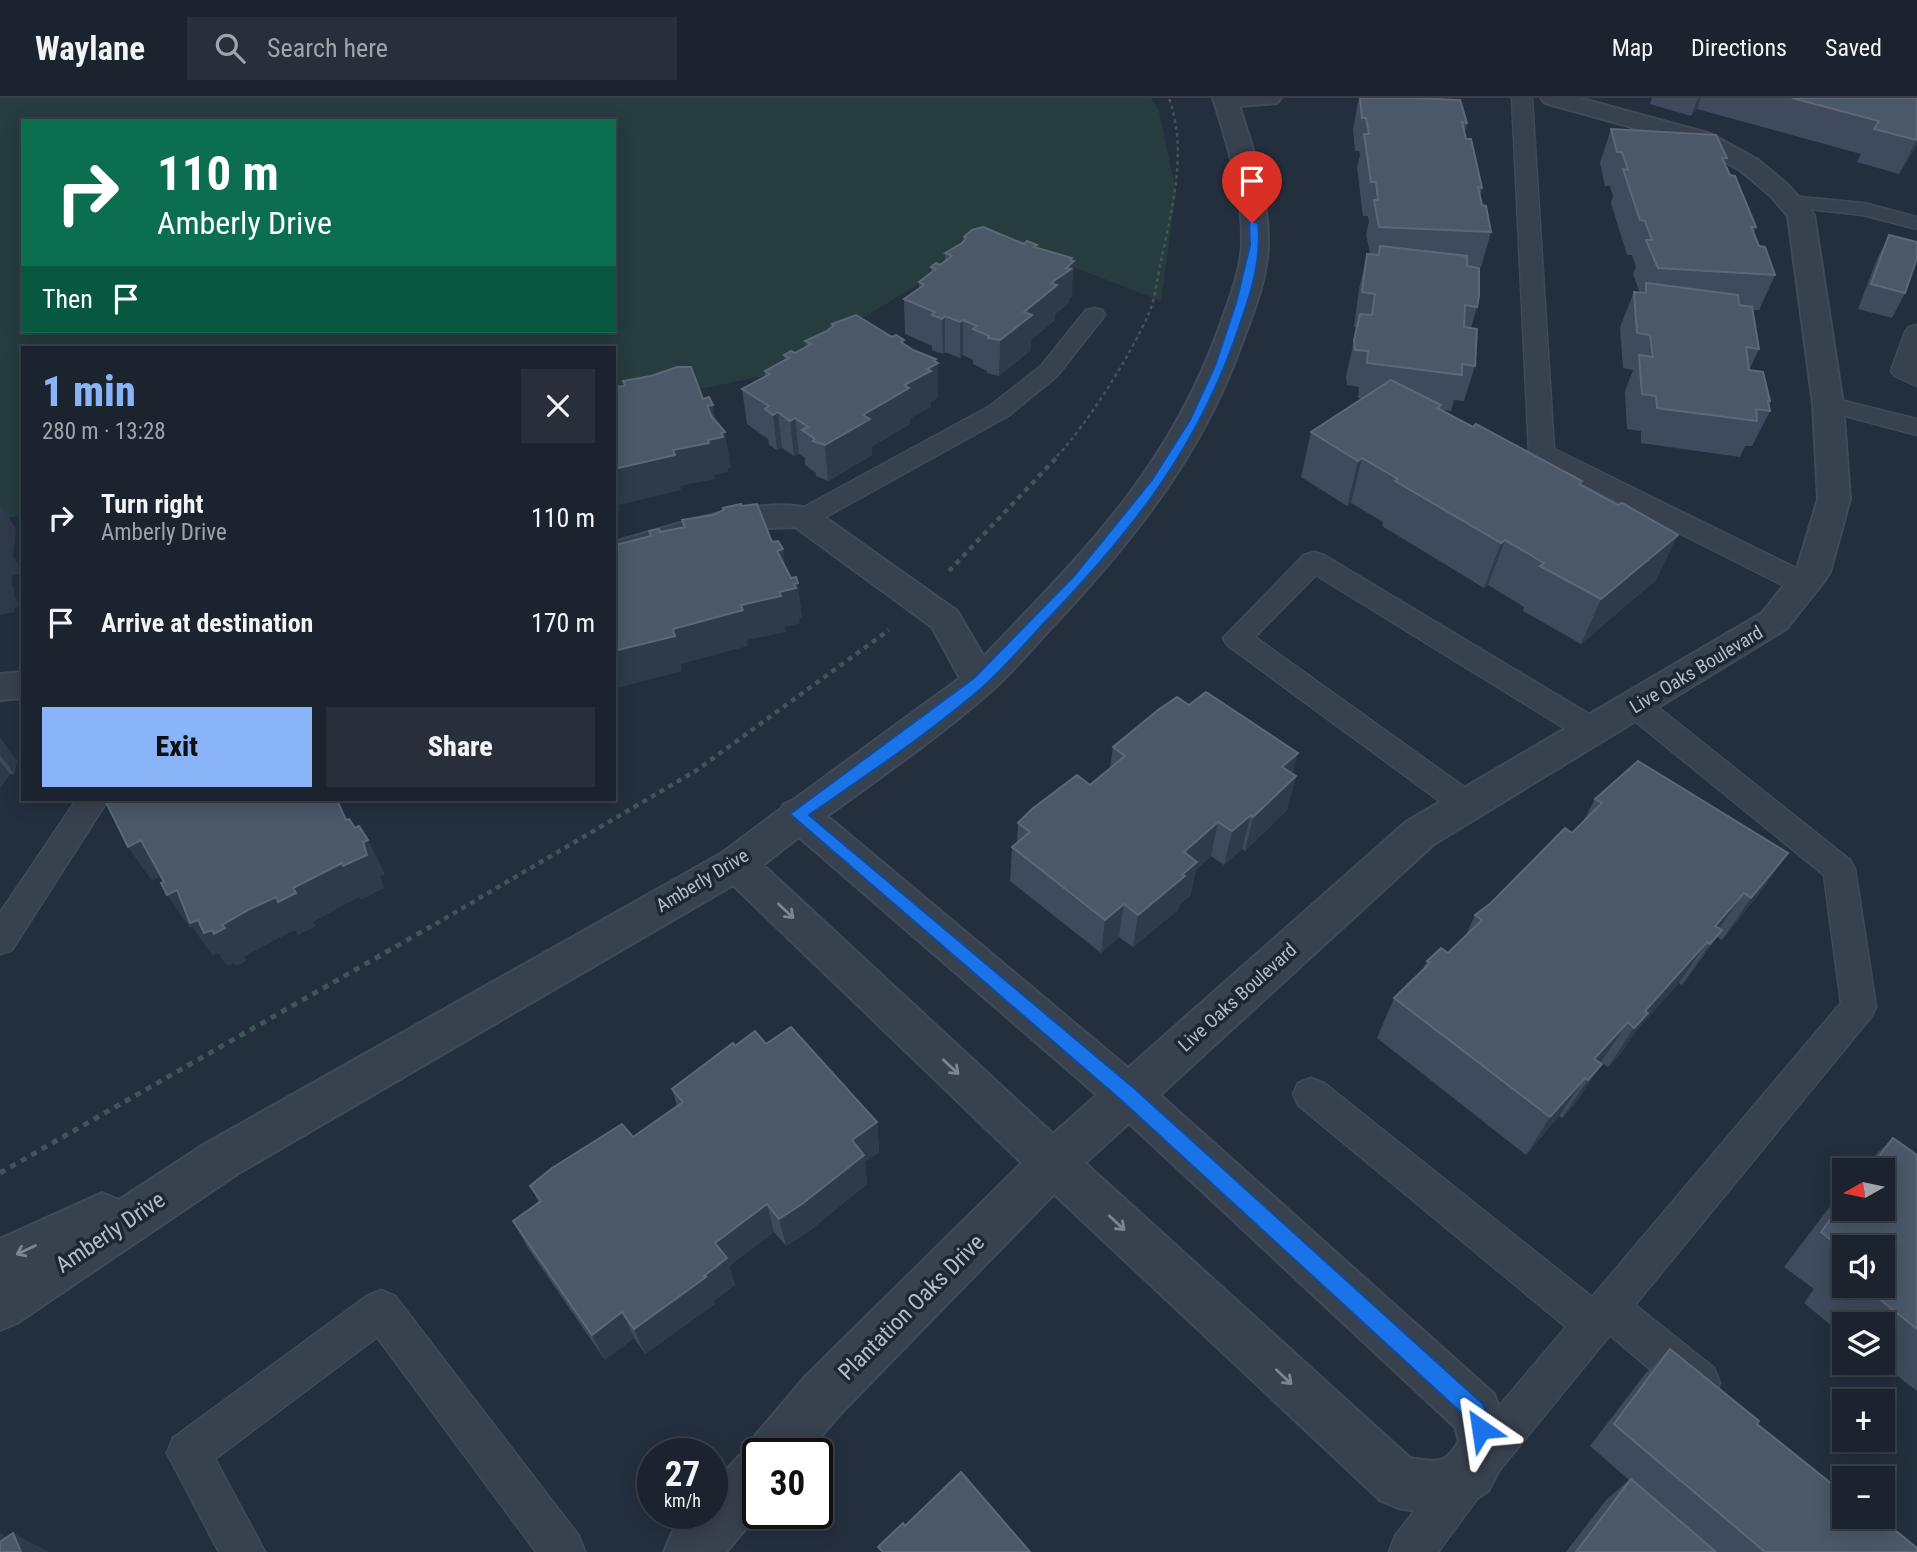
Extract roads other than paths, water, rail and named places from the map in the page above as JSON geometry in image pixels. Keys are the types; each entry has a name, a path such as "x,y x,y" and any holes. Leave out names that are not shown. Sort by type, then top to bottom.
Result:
{"street":[{"path":"1225,99 1269,98"},
{"name":"Live Oaks Boulevard","path":"1053,1163 1420,833 1774,621 1813,572 1834,499 1828,404 1801,215 1749,166 1702,139 1601,105 1553,98"},
{"name":"Amberly Drive","path":"0,1306 221,1159 736,864 798,814 980,682 1079,579 1157,482 1196,420 1221,366 1242,303 1255,245 1245,157 1225,99"},
{"path":"616,552 736,519 804,518 945,619 980,682"},
{"path":"0,687 21,684"},
{"path":"736,864 1053,1163 1398,1482 1443,1489 1470,1473 1486,1445 1476,1412 1129,1095 798,814"},
{"name":"Amberly Drive","path":"0,1263 221,1159"},
{"name":"Plantation Oaks Drive","path":"787,1438 823,1395 1053,1163"},
{"path":"691,1552 742,1492"}],"lane":[{"path":"1522,98 1542,453 1804,584"},
{"path":"1789,202 1864,209 1917,223"},
{"path":"804,518 999,411 1049,371 1094,315"},
{"path":"1917,332 1903,371 1917,379"},
{"path":"1828,404 1917,427"},
{"path":"1467,804 1237,638 1314,561 1593,731"},
{"path":"1412,1552 1470,1473 1859,1007 1839,869 1635,705"},
{"path":"0,940 91,801"},
{"path":"1311,1094 1601,1316 1726,1405"},
{"path":"243,1552 188,1453 381,1310 563,1552"}]}
